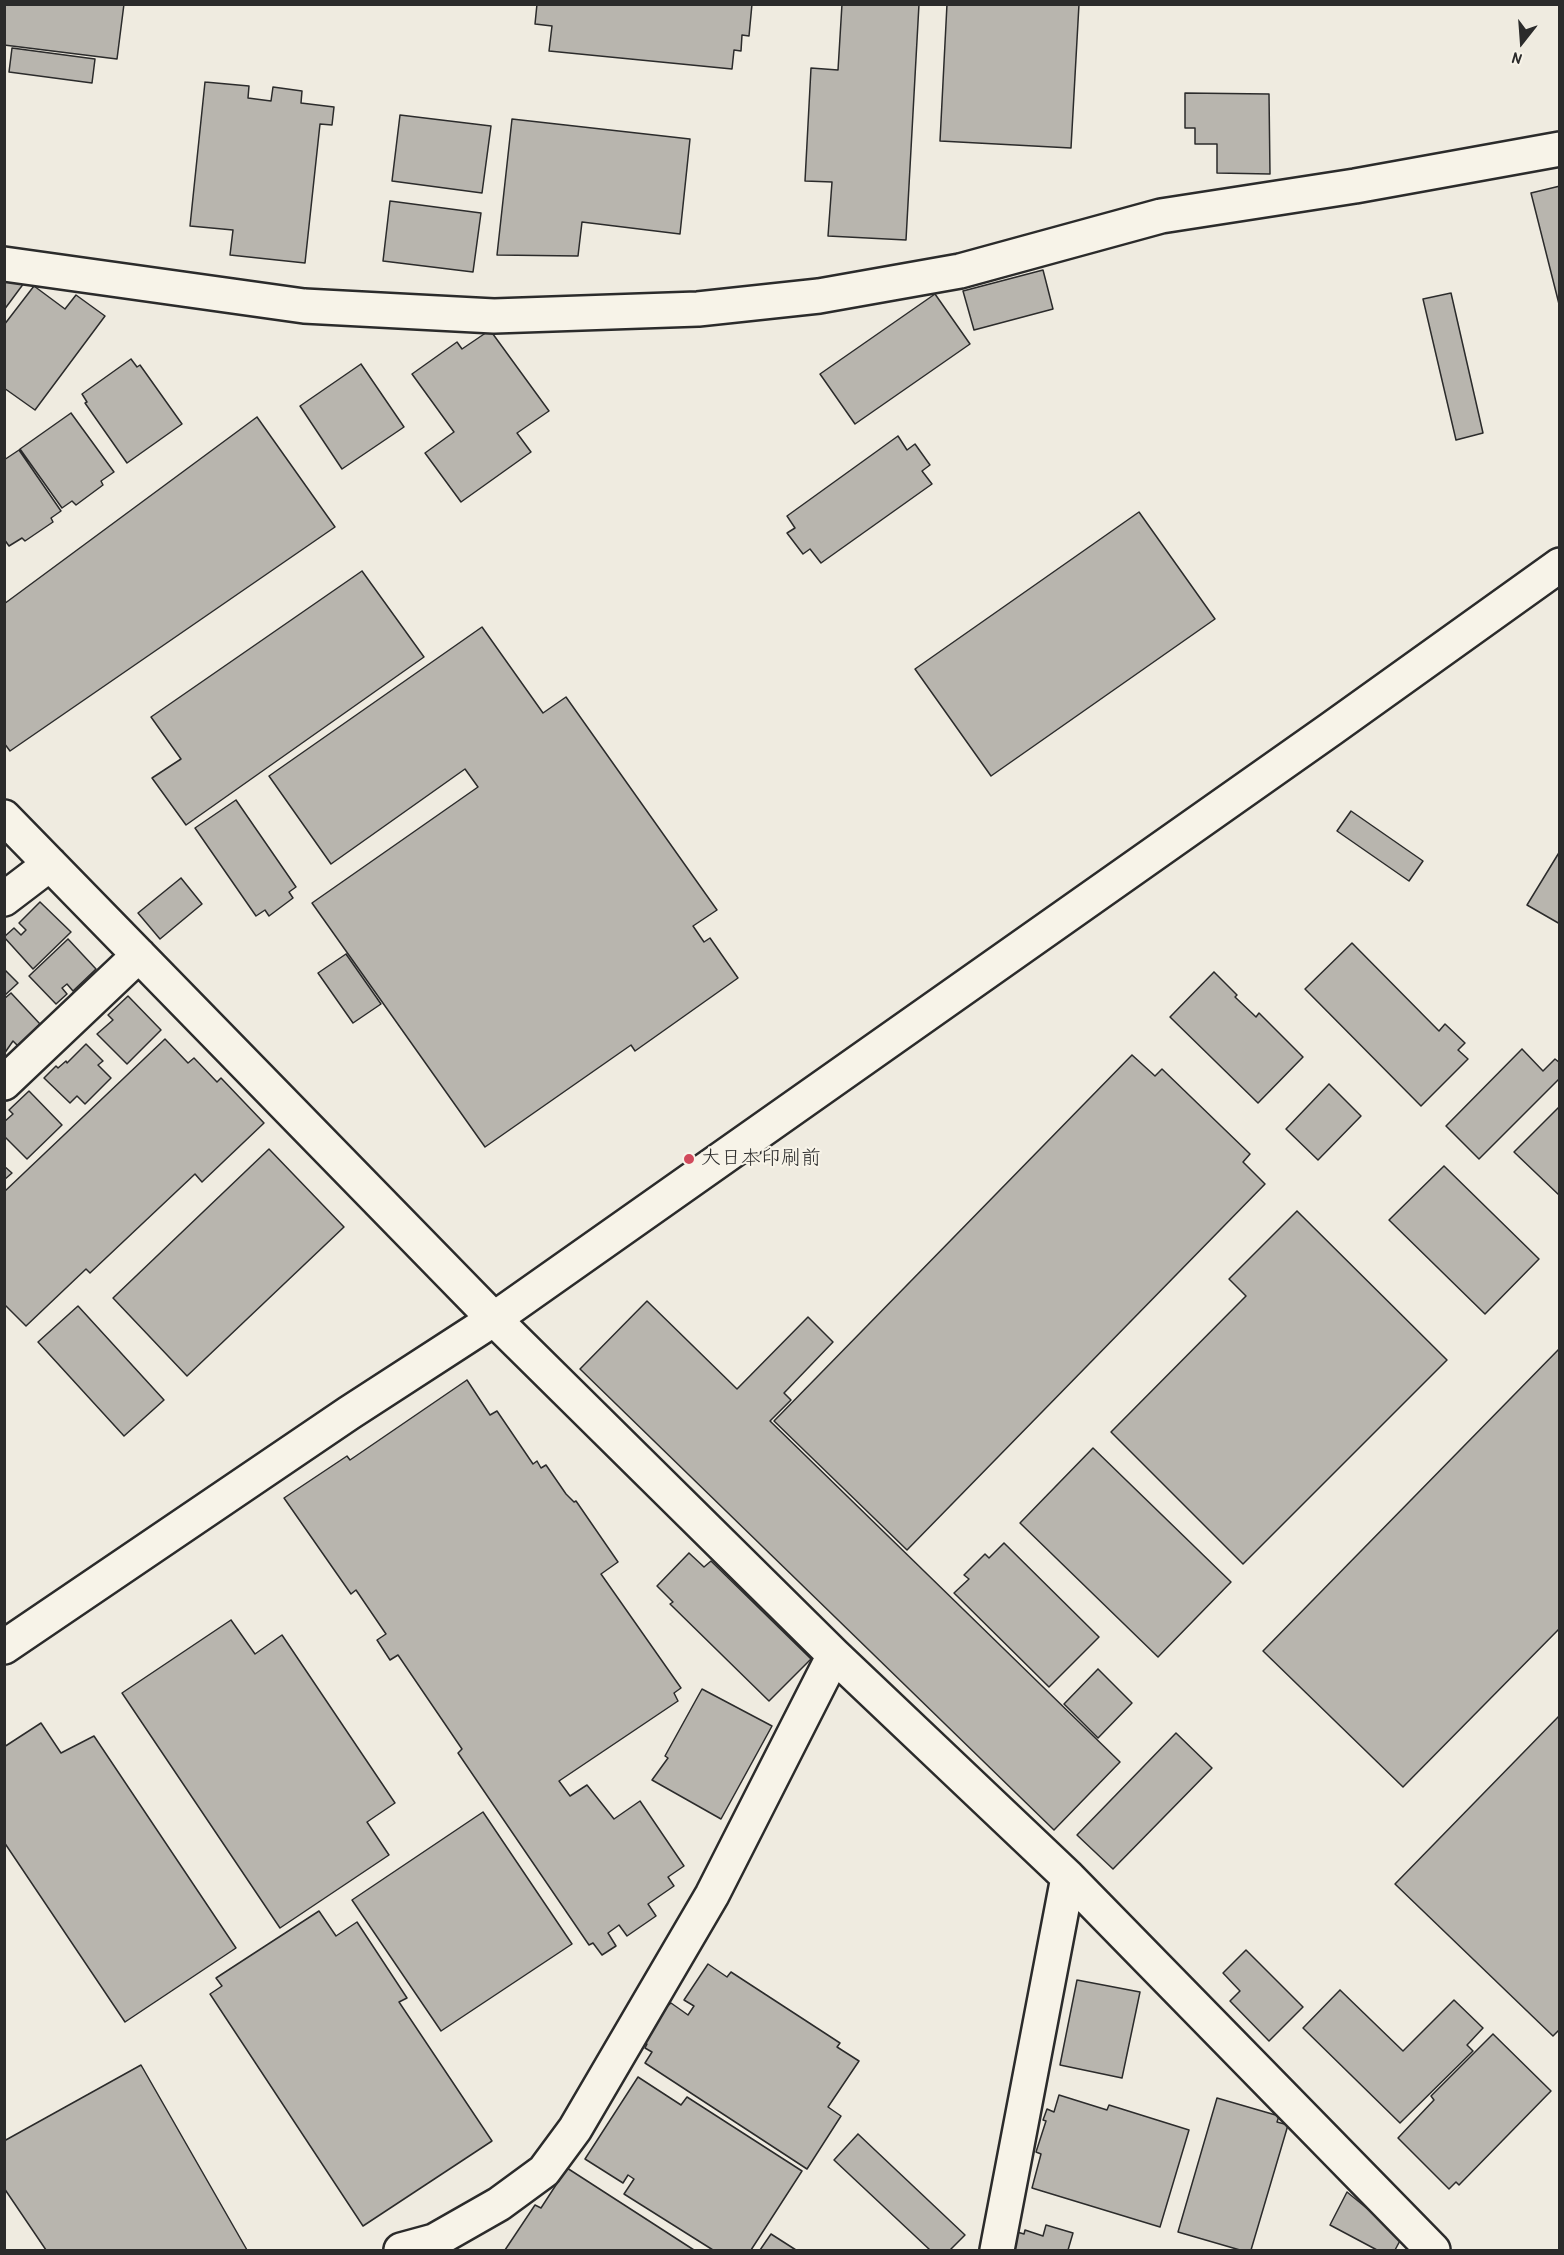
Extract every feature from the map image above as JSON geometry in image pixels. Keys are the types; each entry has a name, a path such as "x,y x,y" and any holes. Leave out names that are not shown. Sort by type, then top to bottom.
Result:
{"street":[{"path":"4,264 304,306 494,316 698,309 819,296 960,271 1161,216 1355,186 1560,149"},
{"path":"4,1647 349,1413 494,1319 1560,565"},
{"path":"4,817 494,1319 834,1654 1068,1877 1433,2250"},
{"path":"4,899 50,864"},
{"path":"4,1083 139,955"},
{"path":"428,2247 499,2204 544,2171 575,2129 712,1895 834,1654"},
{"path":"997,2250 1068,1877"}],"building":[{"path":"4,4 124,4 117,59 4,45"},
{"path":"537,4 752,4 749,36 742,35 741,51 734,50 732,69 549,51 552,26 535,24"},
{"path":"842,4 919,4 906,240 828,236 832,182 805,181 811,68 838,70"},
{"path":"947,4 1079,4 1071,148 940,141"},
{"path":"12,48 95,59 92,83 9,72"},
{"path":"205,82 249,86 248,98 271,101 273,87 302,91 301,103 334,107 332,125 320,124 305,263 230,255 233,230 190,226"},
{"path":"1185,93 1269,94 1270,174 1217,173 1217,144 1195,144 1195,128 1185,128"},
{"path":"400,115 491,126 482,193 392,181"},
{"path":"512,119 690,139 680,234 582,222 578,256 497,255"},
{"path":"1560,186 1560,308 1531,193"},
{"path":"390,201 481,213 473,272 383,261"},
{"path":"1043,270 1053,309 974,330 963,291"},
{"path":"4,280 24,283 4,310"},
{"path":"34,286 65,309 76,295 105,316 35,410 4,388 4,325"},
{"path":"1451,293 1483,433 1456,440 1423,299"},
{"path":"935,294 970,344 855,424 820,374"},
{"path":"490,330 549,411 517,433 531,452 461,502 425,453 454,432 412,374 457,342 462,349"},
{"path":"131,359 137,367 140,365 182,424 127,463 85,403 87,402 82,394"},
{"path":"361,364 404,427 342,469 300,406"},
{"path":"71,413 114,472 101,481 103,485 76,505 72,501 62,508 20,449"},
{"path":"257,417 335,527 10,751 4,743 4,604"},
{"path":"898,436 907,450 915,444 930,465 922,471 932,484 821,563 810,549 803,554 787,533 795,528 787,516"},
{"path":"19,450 61,511 51,518 53,522 25,541 22,538 9,546 4,539 4,460"},
{"path":"1139,512 1215,619 991,776 915,669"},
{"path":"362,571 424,657 186,825 152,778 181,759 151,717"},
{"path":"482,627 543,713 566,697 717,910 693,926 704,942 710,938 738,978 635,1051 631,1045 485,1147 312,903 478,787 465,769 331,864 269,776"},
{"path":"236,800 296,887 289,892 293,898 269,916 265,910 256,916 195,828"},
{"path":"1351,811 1423,861 1409,881 1337,831"},
{"path":"1560,851 1560,924 1527,905"},
{"path":"181,878 202,904 160,939 138,913"},
{"path":"40,902 71,932 33,969 4,937 14,928 21,935 26,930 19,923"},
{"path":"68,939 96,969 73,991 67,984 62,988 67,994 56,1004 29,976"},
{"path":"1352,943 1439,1031 1445,1024 1465,1043 1458,1050 1468,1059 1421,1106 1305,989"},
{"path":"346,954 381,1004 353,1023 318,973"},
{"path":"4,969 18,983 4,996"},
{"path":"1214,972 1237,995 1235,997 1256,1017 1259,1013 1303,1057 1258,1103 1170,1017"},
{"path":"11,993 40,1024 18,1046 13,1041 4,1054 4,999"},
{"path":"128,996 161,1030 127,1064 97,1034 113,1020 108,1015"},
{"path":"165,1039 188,1063 194,1058 217,1082 221,1078 264,1123 202,1182 195,1174 90,1273 86,1269 26,1326 4,1304 4,1192"},
{"path":"86,1044 103,1061 98,1065 111,1078 85,1104 77,1096 70,1103 44,1078 56,1066 58,1068 66,1061 67,1063"},
{"path":"1522,1049 1543,1071 1555,1059 1560,1063 1560,1078 1479,1159 1446,1126"},
{"path":"1132,1055 1155,1076 1162,1069 1250,1154 1243,1162 1265,1184 907,1550 774,1421"},
{"path":"1329,1084 1361,1116 1318,1160 1286,1129"},
{"path":"29,1091 62,1125 27,1159 4,1136 4,1122 13,1114 9,1110"},
{"path":"1560,1106 1560,1196 1514,1152"},
{"path":"269,1149 344,1227 187,1376 113,1298"},
{"path":"4,1166 12,1173 4,1180"},
{"path":"1444,1166 1539,1259 1485,1314 1389,1220"},
{"path":"1297,1211 1447,1360 1243,1564 1111,1432 1246,1296 1229,1279"},
{"path":"647,1301 737,1389 808,1317 833,1342 784,1393 791,1400 770,1421 1120,1762 1054,1830 580,1369"},
{"path":"78,1306 164,1400 124,1436 38,1342"},
{"path":"1560,1348 1560,1628 1403,1787 1263,1651"},
{"path":"467,1380 490,1415 497,1411 533,1464 537,1461 541,1468 546,1465 566,1494 574,1502 576,1501 618,1562 601,1574 681,1688 674,1693 678,1701 559,1781 570,1796 587,1785 614,1819 640,1801 684,1866 668,1877 674,1886 648,1904 656,1916 627,1936 619,1925 608,1933 616,1946 602,1955 593,1943 589,1945 458,1753 462,1749 398,1655 390,1660 377,1640 386,1634 356,1590 351,1594 284,1498 347,1456 350,1460"},
{"path":"1093,1448 1231,1582 1158,1657 1020,1523"},
{"path":"1004,1543 1099,1637 1049,1687 954,1593 969,1579 964,1575 985,1554 989,1558"},
{"path":"689,1553 704,1567 711,1561 811,1659 769,1701 670,1604 673,1602 657,1586"},
{"path":"231,1620 255,1654 282,1635 395,1803 367,1822 389,1855 280,1928 122,1693"},
{"path":"1098,1669 1132,1703 1098,1738 1064,1704"},
{"path":"702,1689 772,1726 721,1819 652,1780 668,1758 665,1756"},
{"path":"1560,1715 1560,2029 1553,2036 1395,1884"},
{"path":"41,1723 61,1753 94,1736 236,1948 125,2022 4,1842 4,1747"},
{"path":"1176,1733 1212,1768 1113,1869 1077,1835"},
{"path":"483,1812 572,1944 441,2031 352,1900"},
{"path":"319,1911 336,1936 357,1922 407,1998 399,2002 492,2141 363,2226 210,1994 222,1986 216,1978"},
{"path":"1246,1950 1303,2007 1269,2041 1230,2001 1240,1991 1223,1973"},
{"path":"708,1964 727,1977 731,1972 840,2043 837,2047 859,2061 828,2107 841,2116 807,2169 645,2063 652,2052 645,2048 647,2044 641,2040 656,2016 671,2003 688,2015 694,2006 684,2000"},
{"path":"1077,1980 1140,1992 1122,2078 1060,2065"},
{"path":"1340,1990 1403,2051 1454,2000 1483,2028 1467,2045 1473,2051 1400,2123 1303,2028"},
{"path":"1493,2034 1551,2091 1459,2185 1456,2182 1449,2189 1398,2138 1434,2100 1431,2096"},
{"path":"141,2065 247,2250 46,2250 4,2188 4,2141"},
{"path":"638,2077 681,2105 687,2097 802,2171 751,2250 713,2250 624,2194 634,2179 628,2175 623,2183 585,2159"},
{"path":"1059,2095 1107,2110 1109,2105 1189,2130 1160,2227 1032,2188 1041,2154 1036,2152 1046,2121 1043,2120 1047,2109 1054,2112"},
{"path":"1217,2098 1279,2116 1277,2122 1288,2125 1251,2250 1240,2250 1178,2232"},
{"path":"858,2134 965,2235 950,2250 930,2250 834,2160"},
{"path":"567,2168 694,2250 505,2250 535,2205 541,2208"},
{"path":"1347,2192 1402,2237 1395,2250 1377,2250 1330,2225"},
{"path":"1046,2225 1073,2233 1068,2250 1012,2250 1017,2232 1024,2234 1025,2230 1043,2236"},
{"path":"771,2234 796,2250 760,2250"}],"place":[{"name":"大日本印刷前","path":"689,1159"}]}
